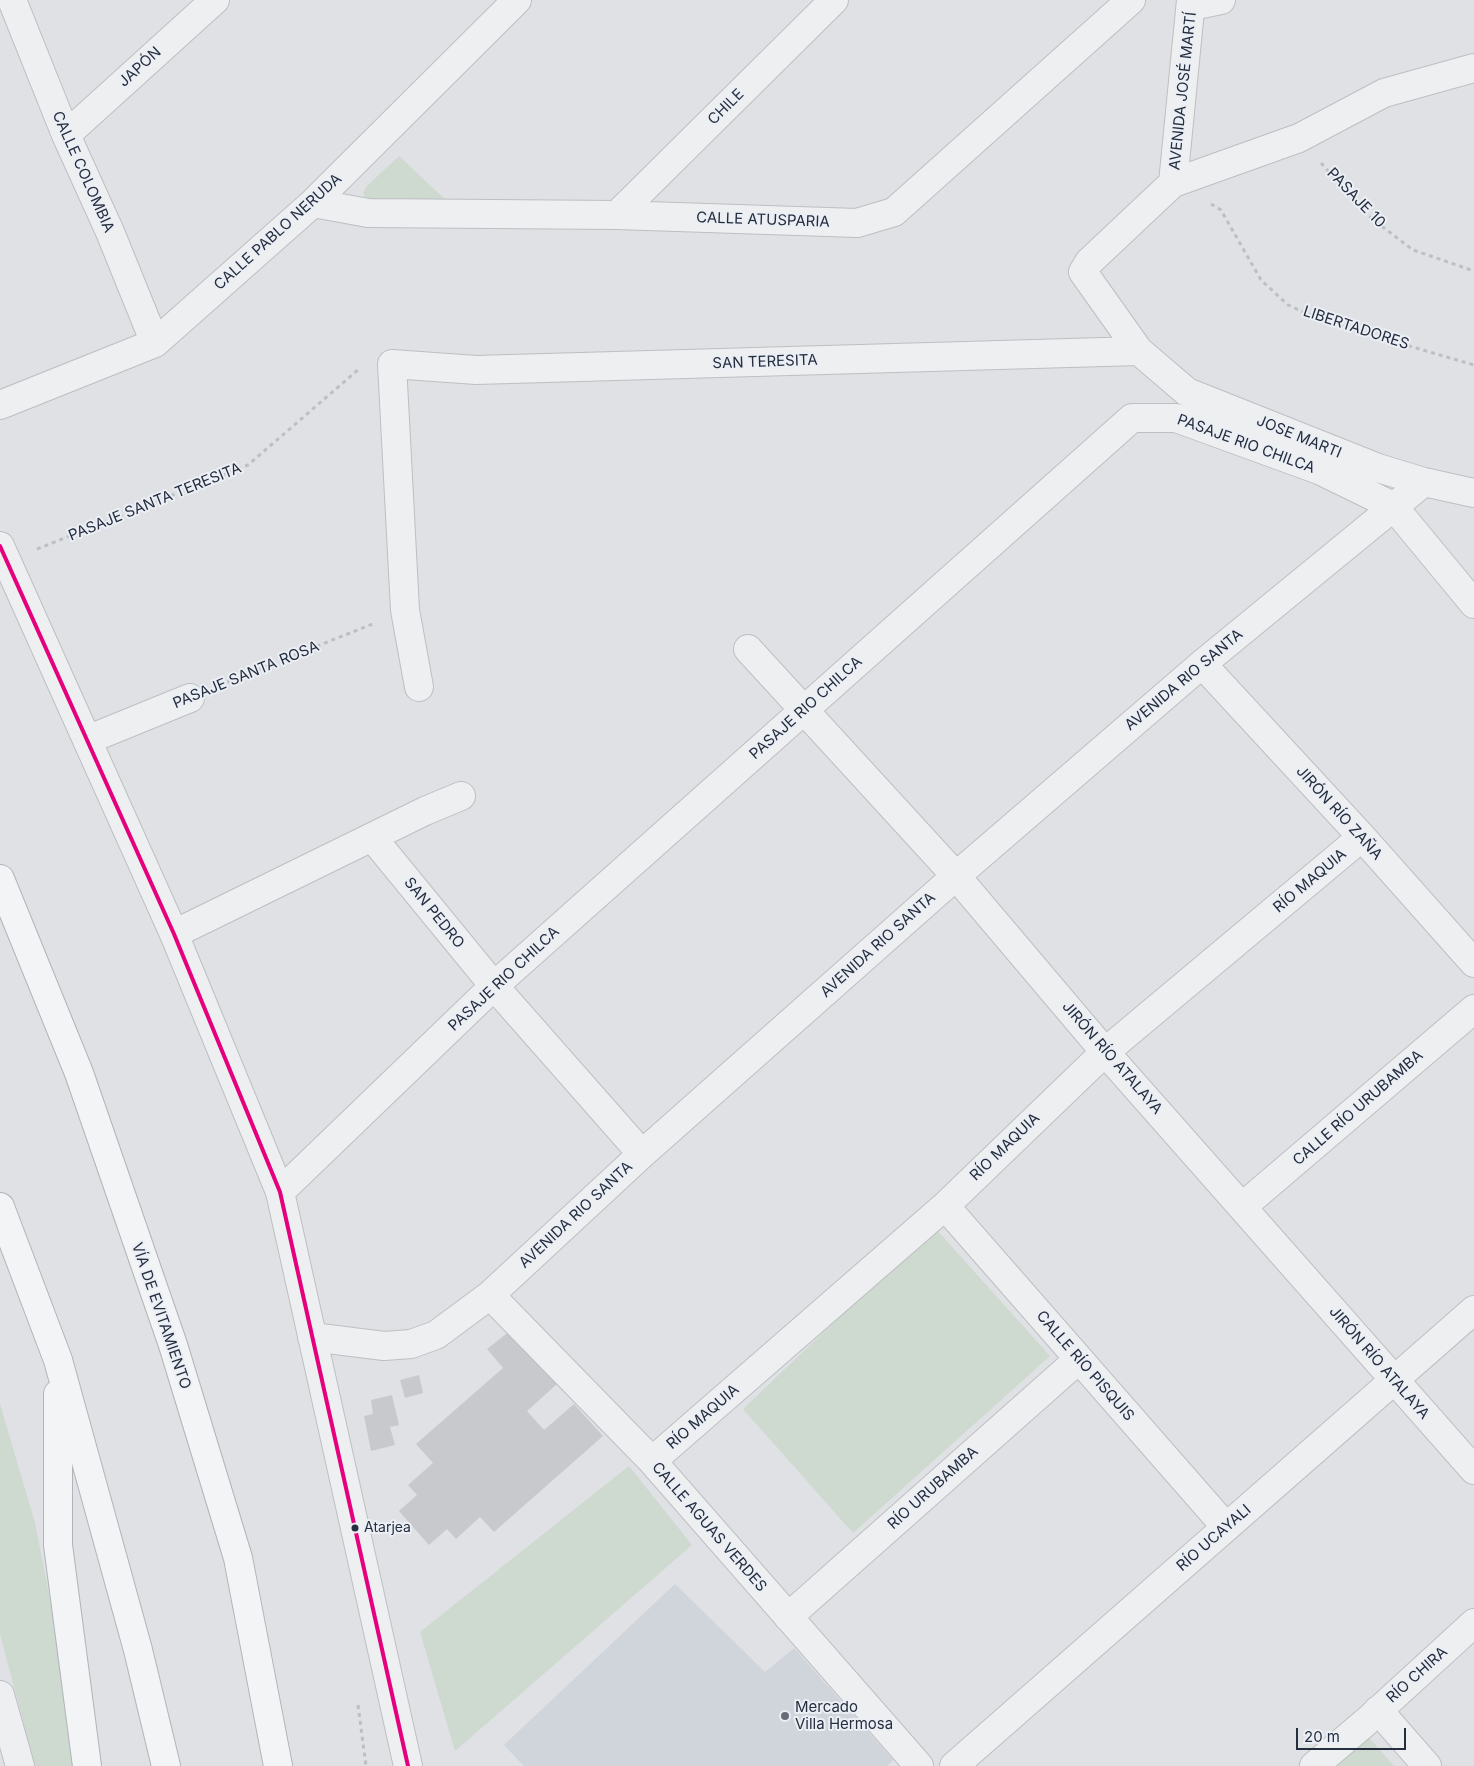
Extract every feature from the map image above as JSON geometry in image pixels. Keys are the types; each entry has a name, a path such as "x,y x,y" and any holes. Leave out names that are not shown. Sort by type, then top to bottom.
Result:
{"highway":[{"name":"VÍA DE EVITAMIENTO","path":"0,879 78,1073 172,1345 238,1558 278,1766"},
{"path":"0,1207 58,1360 138,1650 166,1766"},
{"path":"58,1360 58,1545 87,1766"}],"street":[{"name":"CALLE COLOMBIA","path":"12,0 66,135 110,232 156,343"},
{"name":"JAPÓN","path":"66,135 215,0"},
{"name":"CALLE PABLO NERUDA","path":"0,405 156,343 313,203 517,0"},
{"name":"CHILE","path":"617,215 834,0"},
{"name":"CALLE ATUSPARIA","path":"313,203 368,213 617,215 857,223 894,212 1131,0"},
{"path":"1192,3 1221,0"},
{"name":"AVENIDA JOSÉ MARTÍ","path":"1173,183 1192,3"},
{"path":"1173,183 1299,138 1384,93 1474,68"},
{"name":"JOSE MARTI","path":"1173,183 1089,262 1082,272 1139,351 1186,392 1378,468 1424,482 1474,493"},
{"name":"SAN TERESITA","path":"392,364 476,370 1139,351"},
{"path":"392,364 405,610 420,687"},
{"name":"PASAJE RIO CHILCA","path":"280,1192 494,986 1132,418 1176,418 1319,470 1392,506"},
{"name":"AVENIDA RIO SANTA","path":"312,1337 384,1346 411,1344 436,1335 490,1295 642,1154 956,876 1202,664 1392,506 1424,482"},
{"path":"1392,506 1474,604"},
{"path":"3,553 174,934 280,1192 408,1766"},
{"name":"JIRÓN RÍO ATALAYA","path":"748,648 956,876 1105,1052 1474,1470"},
{"name":"JIRÓN RÍO ZAÑA","path":"1202,664 1362,837 1474,964"},
{"name":"PASAJE SANTA ROSA","path":"87,740 190,698"},
{"path":"174,934 425,811 461,796"},
{"name":"SAN PEDRO","path":"372,837 494,986 642,1154"},
{"name":"RÍO MAQUIA","path":"652,1461 945,1206 1105,1052 1362,837"},
{"name":"CALLE RÍO URUBAMBA","path":"1242,1207 1474,1009"},
{"name":"CALLE RÍO PISQUIS","path":"945,1206 1226,1527"},
{"name":"CALLE AGUAS VERDES","path":"490,1295 652,1461 919,1766"},
{"name":"RÍO UCAYALI","path":"954,1766 1474,1310"},
{"name":"RÍO URUBAMBA","path":"788,1618 1079,1359"},
{"name":"RÍO CHIRA","path":"1314,1766 1474,1623"},
{"path":"0,1695 20,1766"},
{"path":"1378,1710 1427,1766"}],"path":[{"name":"PASAJE 10","path":"1299,138 1371,218 1413,250 1474,271"},
{"name":"LIBERTADORES","path":"1173,183 1222,210 1261,280 1288,305 1321,320 1474,364"},
{"name":"PASAJE SANTA TERESITA","path":"3,553 248,465 358,369 392,364"},
{"name":"PASAJE SANTA ROSA","path":"190,698 405,610"},
{"path":"357,1701 366,1766"}],"shaded area":[{"path":"399,156 452,206 378,201 365,197 363,193 367,186"},
{"path":"934,1227 1050,1356 853,1533 743,1409"},
{"path":"0,1404 35,1523 73,1716 77,1766 35,1766 0,1634"},
{"path":"629,1466 692,1545 455,1751 420,1632"},
{"path":"675,1584 765,1672 794,1648 893,1760 887,1766 524,1766 504,1745"},
{"path":"1364,1732 1394,1766 1324,1766"}],"building":[{"path":"510,1331 557,1384 527,1411 544,1430 574,1404 603,1436 494,1532 480,1517 456,1539 447,1529 429,1545 399,1511 417,1495 408,1485 433,1463 416,1444 503,1368 487,1349"},
{"path":"419,1375 423,1393 405,1398 400,1380"},
{"path":"392,1395 399,1425 390,1427 395,1445 371,1451 364,1416 373,1414 371,1400"}],"transit line":[{"path":"0,546 174,934 280,1192 408,1766"}],"place":[{"name":"Atarjea","path":"355,1528"},
{"name":"Mercado Villa Hermosa","path":"785,1716"}]}
